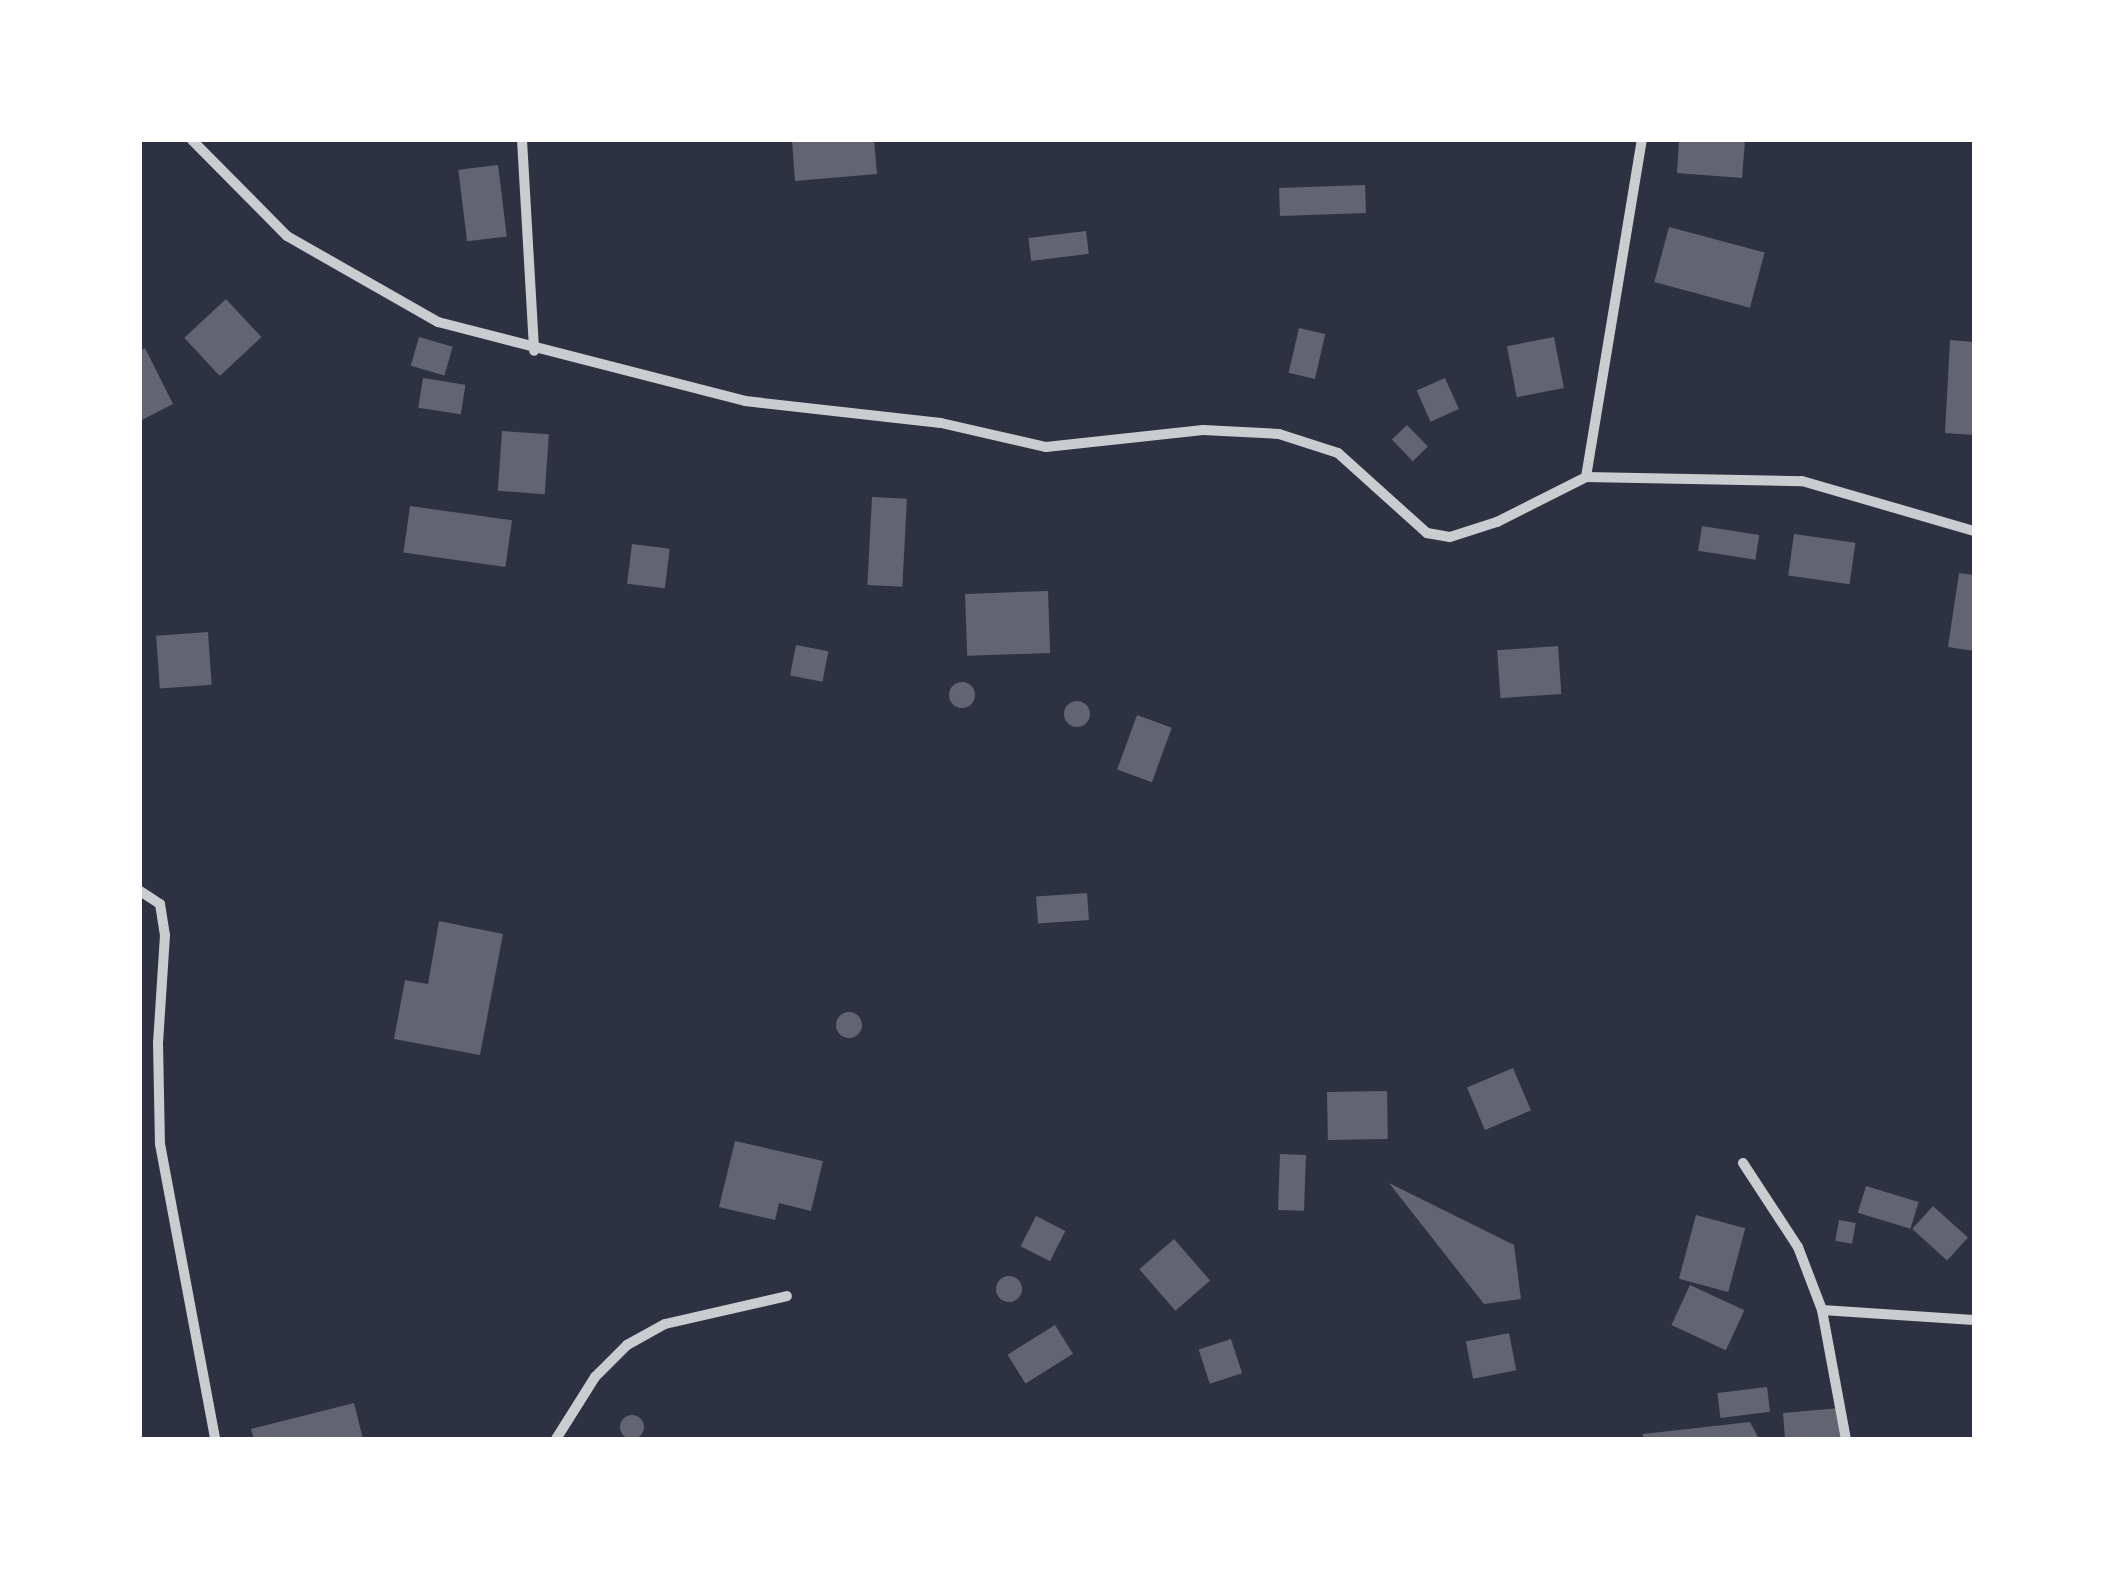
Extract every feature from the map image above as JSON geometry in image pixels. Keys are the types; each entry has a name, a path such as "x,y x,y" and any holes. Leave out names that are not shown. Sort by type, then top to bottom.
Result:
{"street":[{"path":"192,140 287,236 337,269 438,322 534,351 745,401 941,423 1046,447 1203,430 1279,434 1338,454 1426,533 1450,537 1497,522 1586,477 1802,480 1974,531"},
{"path":"522,140 534,351"},
{"path":"1586,477 1642,140"},
{"path":"140,891 160,904 166,934 158,1042 160,1144 216,1439"},
{"path":"1742,1164 1798,1247 1822,1310 1846,1439"},
{"path":"556,1439 595,1377 627,1345 664,1324 787,1296"},
{"path":"1822,1310 1974,1320"}],"building":[{"path":"792,140 874,140 877,174 795,181"},
{"path":"1679,140 1745,140 1742,178 1677,173"},
{"path":"498,165 507,236 467,241 458,170"},
{"path":"1365,185 1366,213 1280,216 1279,188"},
{"path":"1669,227 1765,253 1750,308 1654,282"},
{"path":"1086,231 1089,254 1031,261 1028,238"},
{"path":"226,299 261,337 220,376 184,338"},
{"path":"1299,328 1325,334 1315,379 1289,373"},
{"path":"419,337 453,347 444,375 411,366"},
{"path":"1554,337 1564,388 1517,397 1507,346"},
{"path":"1950,340 1974,342 1974,435 1945,433"},
{"path":"145,348 173,404 140,421 140,351"},
{"path":"423,378 465,385 461,414 418,408"},
{"path":"1445,378 1459,409 1431,422 1417,391"},
{"path":"1407,425 1428,447 1413,461 1392,440"},
{"path":"502,431 549,434 545,494 498,491"},
{"path":"872,497 907,499 902,587 867,585"},
{"path":"410,506 512,520 505,567 403,553"},
{"path":"1702,526 1759,535 1755,560 1698,551"},
{"path":"1794,534 1855,543 1850,584 1788,576"},
{"path":"632,544 670,549 665,588 627,584"},
{"path":"1959,573 1974,575 1974,651 1948,647"},
{"path":"1048,591 1050,653 967,656 965,594"},
{"path":"208,632 212,685 160,688 156,636"},
{"path":"796,645 828,651 822,682 790,675"},
{"path":"1558,646 1561,694 1500,698 1497,650"},
{"path":"962,682 971,686 975,695 971,704 962,708 953,704 949,695 953,686"},
{"path":"1077,701 1086,705 1090,714 1086,723 1077,727 1068,723 1064,714 1068,705"},
{"path":"1137,715 1172,728 1152,782 1117,770"},
{"path":"1087,893 1089,920 1038,923 1036,897"},
{"path":"439,921 503,934 480,1055 394,1039 405,980 428,984"},
{"path":"849,1012 858,1016 862,1025 858,1034 849,1038 840,1034 836,1025 840,1016"},
{"path":"1513,1068 1531,1110 1485,1130 1467,1088"},
{"path":"1387,1091 1388,1139 1328,1140 1327,1092"},
{"path":"735,1141 823,1161 811,1211 779,1203 775,1220 719,1207"},
{"path":"1280,1154 1306,1155 1304,1211 1278,1210"},
{"path":"1389,1183 1514,1245 1521,1299 1484,1304"},
{"path":"1866,1186 1919,1202 1910,1229 1858,1213"},
{"path":"1933,1206 1968,1237 1947,1260 1912,1229"},
{"path":"1696,1215 1745,1228 1728,1292 1679,1279"},
{"path":"1036,1216 1065,1231 1050,1261 1021,1246"},
{"path":"1839,1220 1856,1223 1852,1244 1835,1241"},
{"path":"1174,1239 1210,1281 1175,1311 1139,1269"},
{"path":"1009,1276 1018,1280 1022,1289 1018,1298 1009,1302 1000,1298 996,1289 1000,1280"},
{"path":"1690,1285 1744,1310 1726,1350 1671,1325"},
{"path":"1055,1325 1073,1354 1026,1384 1008,1355"},
{"path":"1509,1333 1516,1370 1473,1379 1466,1341"},
{"path":"1231,1339 1242,1373 1210,1384 1199,1350"},
{"path":"1767,1387 1770,1412 1720,1418 1717,1393"},
{"path":"354,1403 363,1439 254,1439 251,1429"},
{"path":"1840,1408 1843,1439 1785,1439 1783,1413"},
{"path":"627,1415 637,1415 644,1427 637,1439 627,1439 620,1432 620,1422"},
{"path":"1750,1422 1759,1439 1643,1439 1643,1434"}]}
